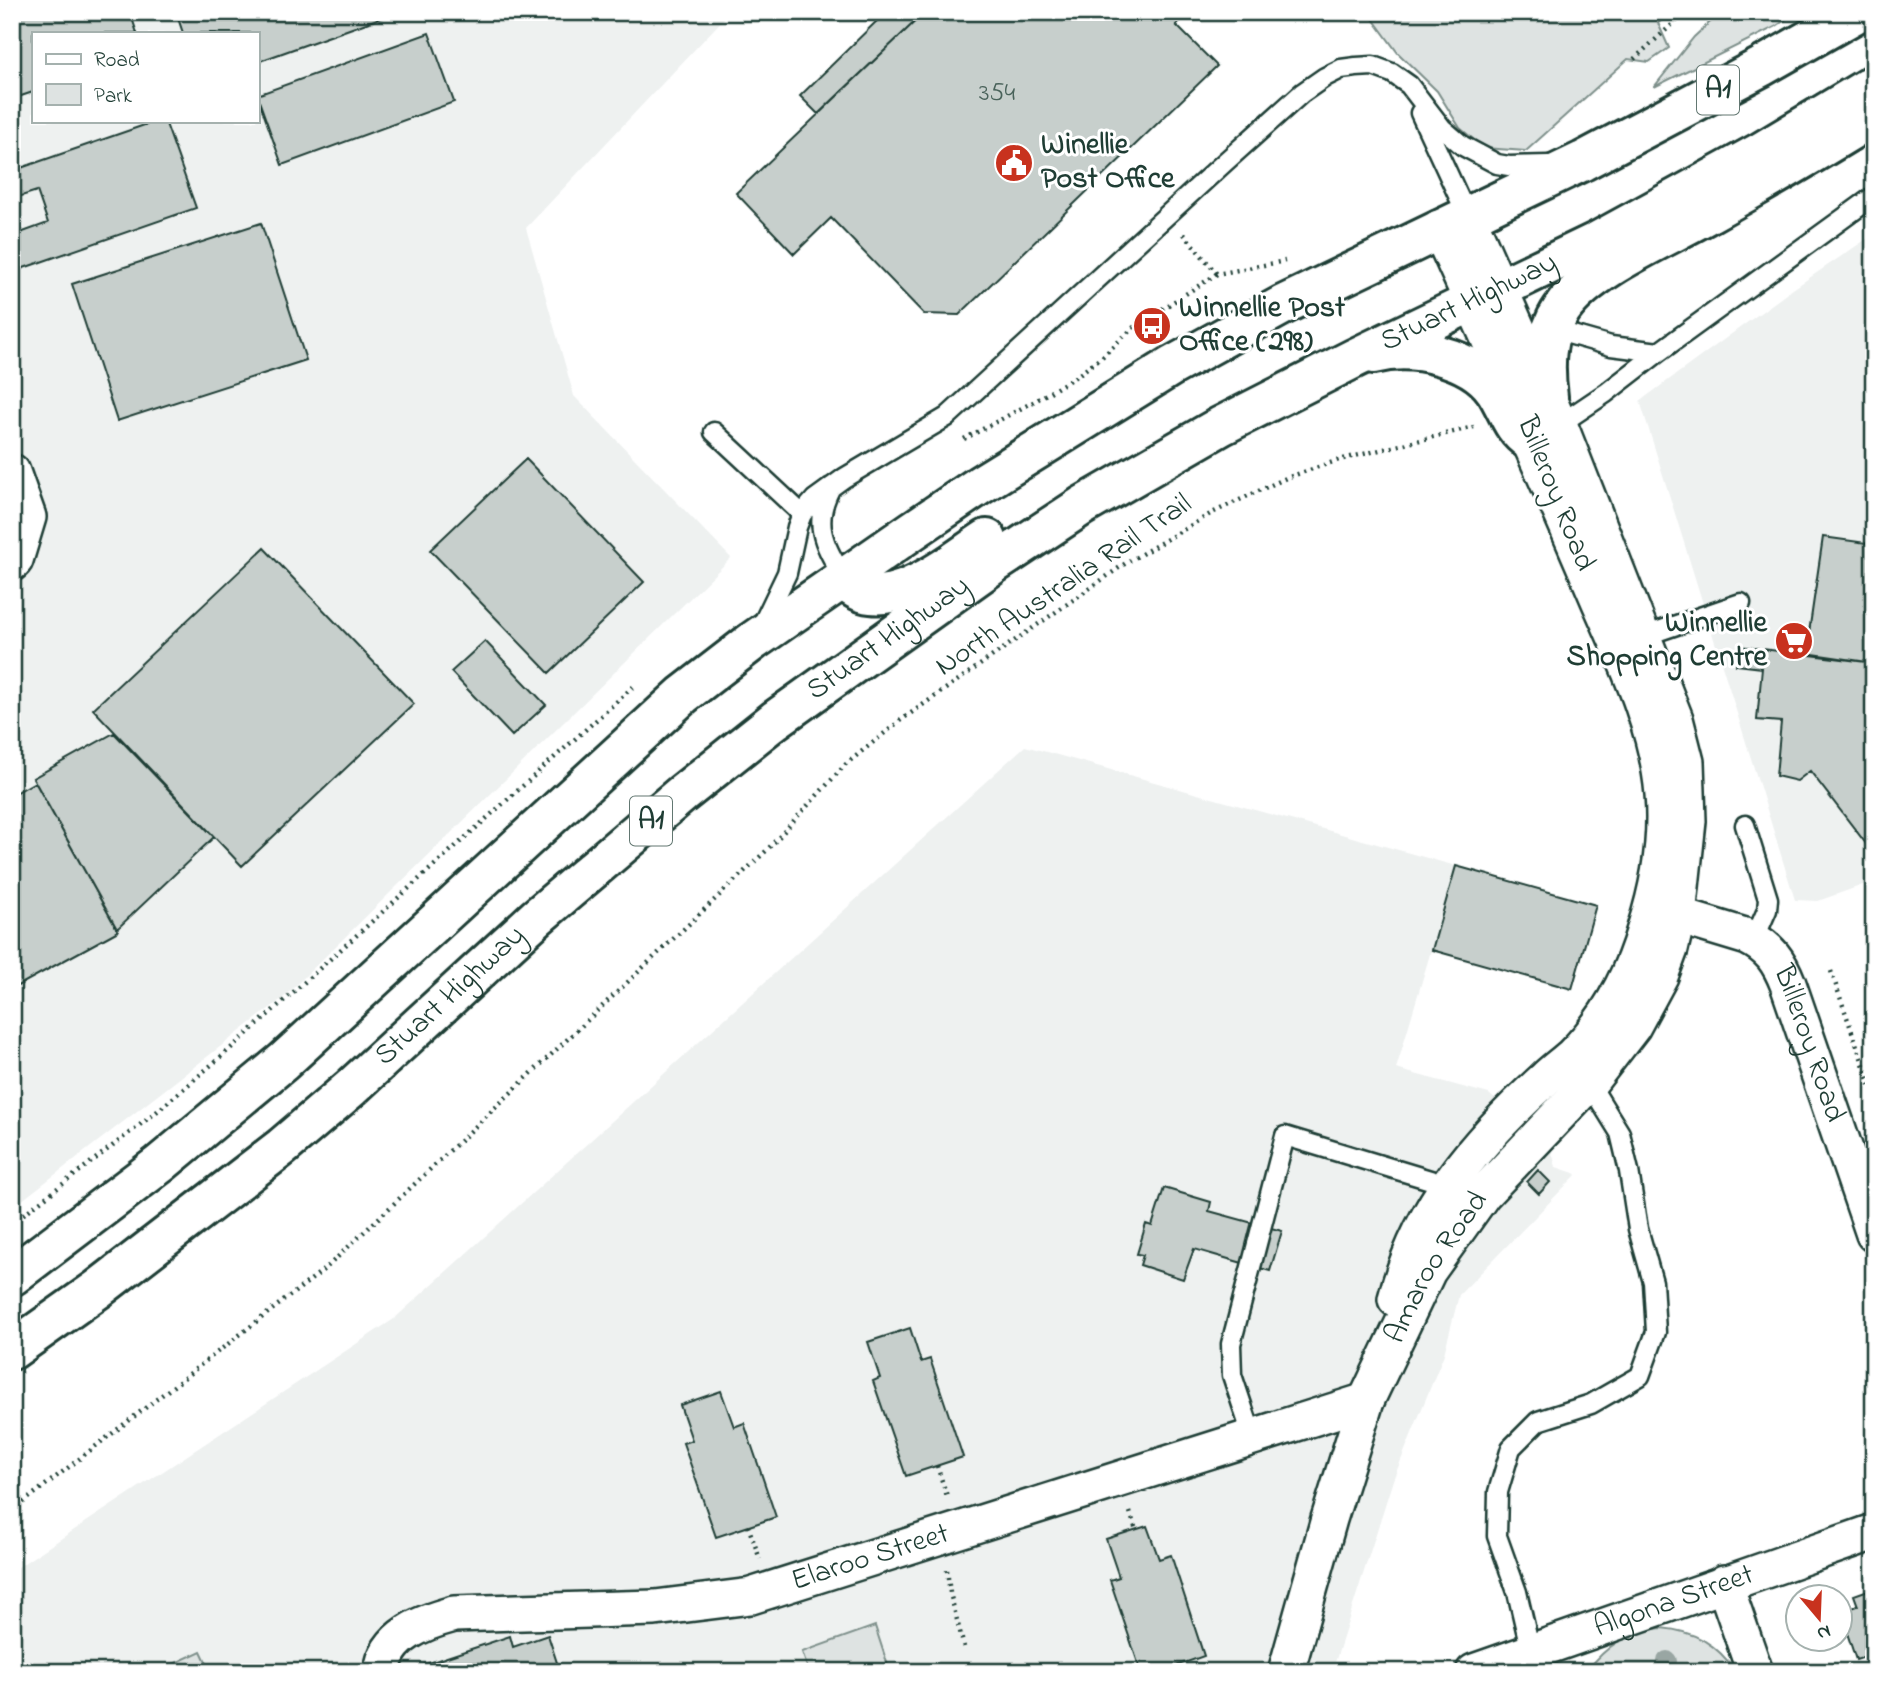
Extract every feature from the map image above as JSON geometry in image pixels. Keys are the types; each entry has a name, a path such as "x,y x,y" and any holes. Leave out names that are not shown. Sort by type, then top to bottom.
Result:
{"highway":[{"name":"A1","path":"12,1276 160,1164 284,1062 654,720 753,641 980,485 1172,366 1283,305 1583,161 1761,67 1858,12"},
{"name":"Stuart Highway","path":"12,1350 98,1289 282,1147 351,1088 537,917 682,794 775,720 991,566 1093,500 1222,426 1670,202 1759,153 1874,84"},
{"path":"1342,365 1369,355 1403,349 1430,353 1468,368 1488,382 1520,433 1545,420 1547,345 1551,329 1570,299 1599,275 1772,178 1874,116"},
{"path":"844,579 857,592 864,594 882,595 901,591 1138,444 1191,429 1222,426"},
{"path":"160,1164 197,1211"}],"street":[{"path":"1453,222 1486,295"},
{"name":"Billeroy Road","path":"1486,295 1545,420 1633,643 1663,796 1661,864 1656,895 1665,911 1754,940 1768,949 1782,968 1874,1234"},
{"name":"Billeroy Road","path":"1486,295 1524,418 1545,420"},
{"path":"12,472 27,517 12,563"},
{"path":"1373,1386 1408,1257 1419,1232 1447,1185 1484,1140 1588,1039 1608,1014 1634,962 1665,911"},
{"name":"Amaroo Road","path":"1286,1672 1329,1519 1373,1386 1427,1271 1483,1194 1589,1083 1633,1026 1650,999 1670,949 1665,911"},
{"path":"1521,1102 1547,1115 1563,1112"},
{"name":"Elaroo Street","path":"382,1672 383,1663 391,1649 407,1632 422,1622 454,1614 656,1608 751,1596 1252,1435 1373,1386"},
{"name":"Algona Street","path":"1474,1672 1534,1662 1724,1583 1874,1532"},
{"path":"1724,1583 1755,1672"}],"lane":[{"path":"753,641 783,587 802,514 815,499 947,418 1302,93 1325,78 1341,69 1356,67 1373,66 1392,73 1409,85 1450,136 1497,164 1527,167 1583,161"},
{"path":"1392,73 1419,110 1453,222"},
{"path":"1545,420 1606,393 1874,196"},
{"path":"1551,329 1611,346 1659,352"},
{"path":"714,432 802,514"},
{"path":"831,487 825,497 821,521 822,540 844,579"},
{"path":"1633,643 1741,603"},
{"path":"1745,825 1768,899 1767,910 1754,940"},
{"path":"1534,1662 1517,1592 1497,1536 1498,1492 1511,1448 1538,1422 1591,1405 1640,1376 1656,1332 1653,1282 1638,1230 1620,1133 1589,1083"},
{"path":"1252,1435 1232,1375 1231,1344 1285,1136 1447,1185"}],"path":[{"path":"1634,59 1686,12"},
{"path":"1169,214 1217,274 1289,260"},
{"name":"North Australia Rail Trail","path":"12,1511 326,1268 765,851 846,764 901,720 1126,563 1212,513 1286,478 1339,460 1478,426 1464,399 1468,368"},
{"path":"1831,971 1874,1095"},
{"path":"946,1534 950,1593 964,1647"}],"shaded area":[{"path":"12,12 730,12 526,228 574,396 731,558 283,998 12,1208"},
{"name":"Winnellie Shopping Centre","path":"1874,234 1874,881 1818,901 1795,900 1640,401 1790,291"},
{"path":"1025,746 1456,866 1396,1069 1489,1094 1551,1148 1556,1167 1577,1174 1459,1295 1444,1354 1393,1480 1332,1672 12,1672 12,1571 394,1319"}],"green space":[{"path":"1368,12 1673,12 1658,23 1669,48 1649,62 1628,59 1526,151 1484,148 1460,128 1437,91 1398,53"},
{"path":"1721,12 1797,12 1775,27 1654,87 1694,37"},
{"path":"875,1626 890,1672 809,1672 802,1652"},
{"path":"1661,1628 1684,1632 1704,1641 1721,1654 1736,1672 1586,1672 1618,1641 1638,1632"},
{"path":"201,1651 211,1672 156,1672"}],"building":[{"path":"12,12 130,12 137,32 32,32 32,92 12,99"},
{"path":"176,12 397,12 259,61 259,32 183,32"},
{"path":"886,12 925,12 818,114 800,96"},
{"path":"925,12 1189,12 1176,25 1217,66 959,315 924,314 831,218 794,254 736,193"},
{"path":"429,33 454,102 282,165 259,94"},
{"path":"153,122 165,122 196,208 12,272 12,236 48,223 37,191 12,199 12,171"},
{"path":"261,223 306,360 117,421 72,284"},
{"path":"526,459 644,582 549,673 430,550"},
{"path":"1823,537 1874,544 1874,663 1806,653"},
{"path":"264,548 414,704 242,866 93,709"},
{"path":"485,641 546,705 512,736 451,672"},
{"path":"1739,646 1874,663 1874,854 1810,771 1797,781 1776,776 1781,722 1757,720 1762,668 1736,665"},
{"path":"114,733 214,837 117,929 33,778"},
{"path":"35,782 118,931 12,989 12,795"},
{"path":"1456,866 1596,905 1572,989 1432,950"},
{"path":"1538,1170 1550,1182 1539,1194 1527,1182"},
{"path":"1164,1188 1211,1202 1209,1211 1282,1231 1270,1271 1194,1249 1183,1279 1140,1265 1143,1255 1137,1254 1146,1224 1152,1226"},
{"path":"910,1328 921,1362 930,1359 963,1457 906,1476 873,1381 880,1378 868,1342"},
{"path":"721,1391 734,1427 744,1423 776,1517 716,1537 683,1443 692,1440 680,1405"},
{"path":"1147,1526 1159,1559 1171,1555 1204,1656 1159,1672 1141,1672 1110,1580 1119,1577 1106,1539"},
{"path":"1874,1588 1874,1654 1856,1660 1853,1652 1854,1607 1858,1606 1854,1595"},
{"path":"548,1635 560,1672 412,1672 411,1669 510,1636 513,1647"}],"place":[{"name":"Winellie Post Office","path":"1014,163"},
{"name":"Winnellie Post Office (298)","path":"1152,326"},
{"name":"Winnellie Shopping Centre","path":"1794,641"}]}
